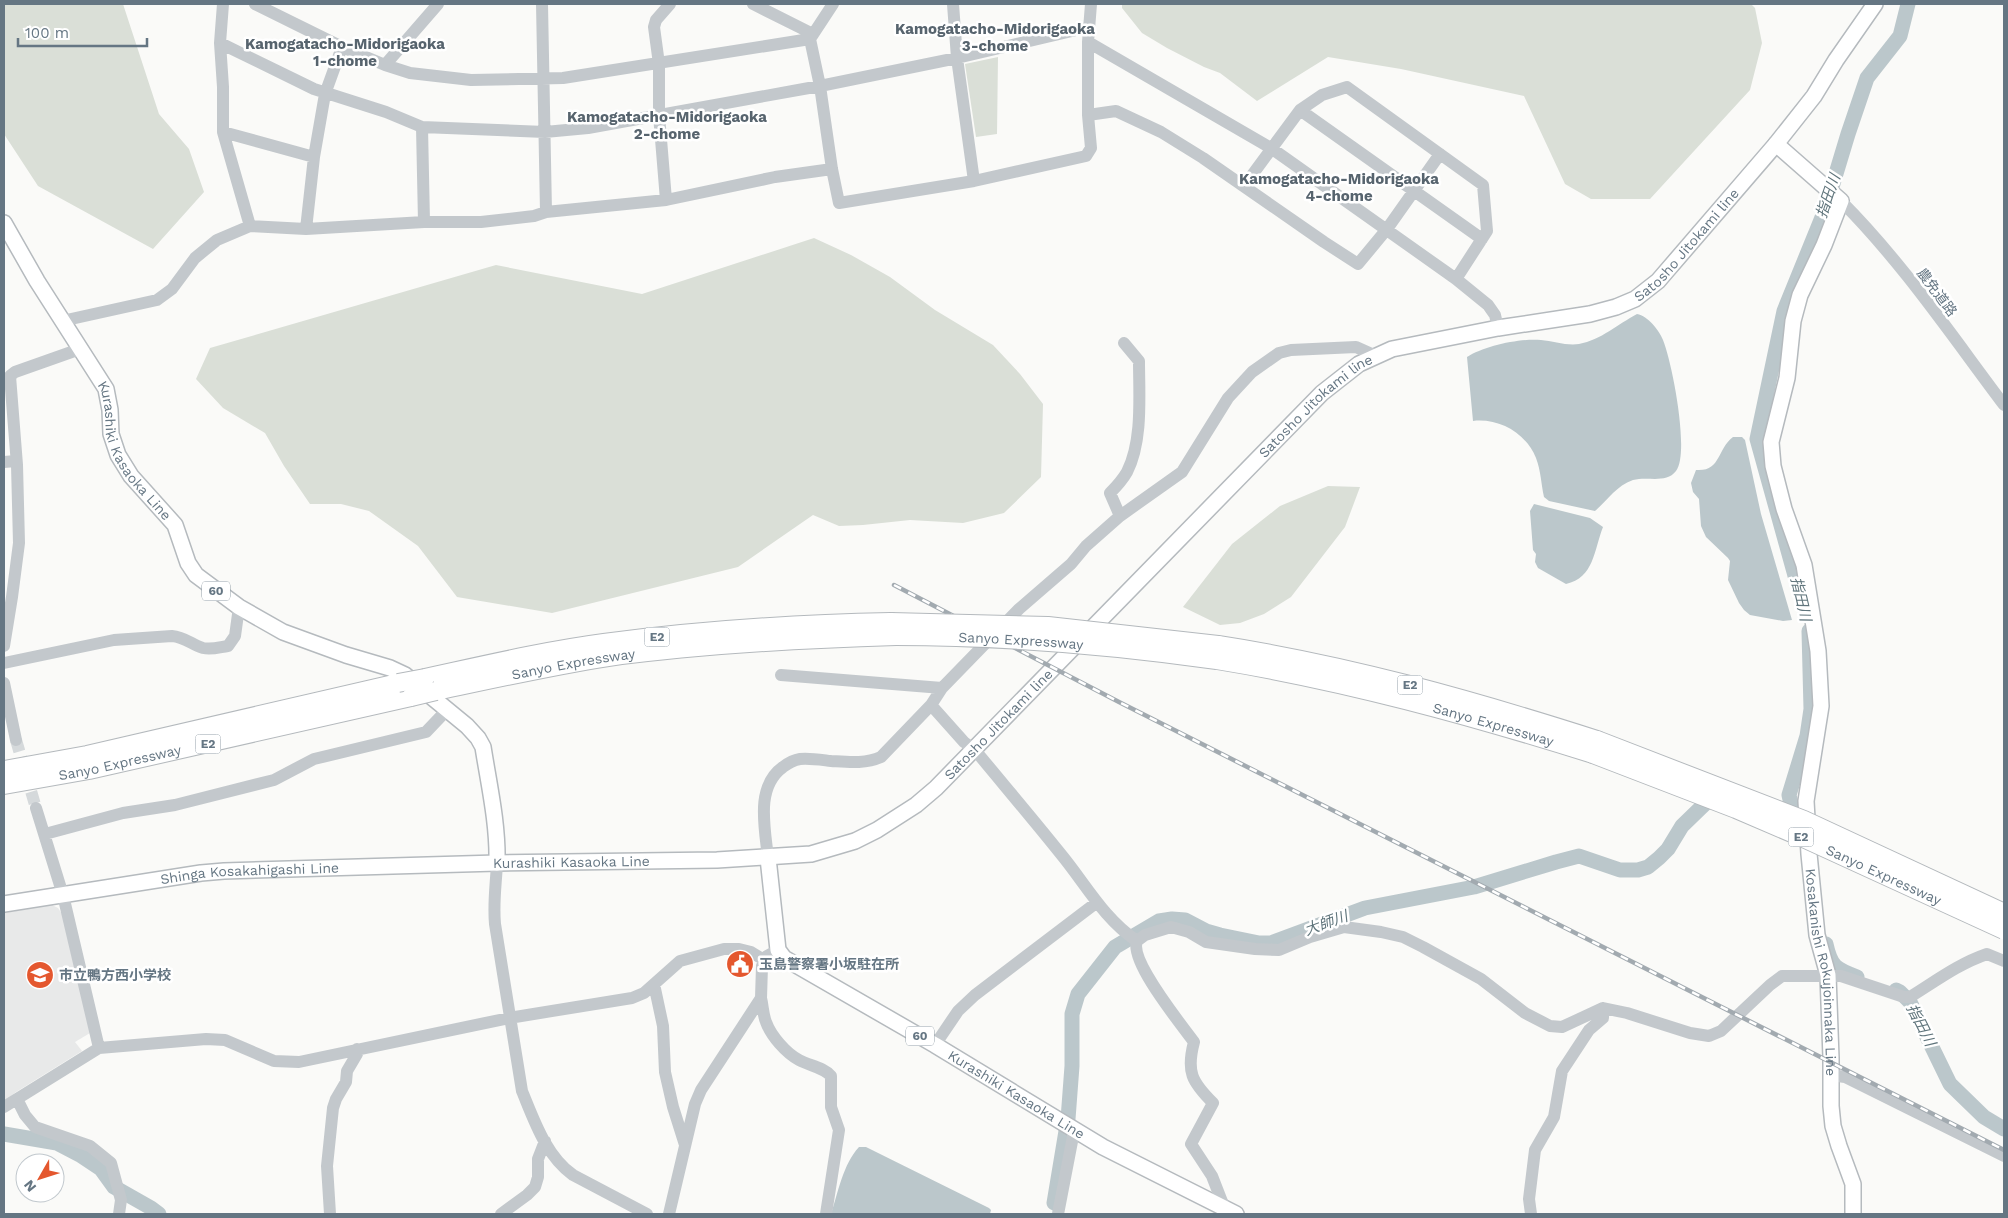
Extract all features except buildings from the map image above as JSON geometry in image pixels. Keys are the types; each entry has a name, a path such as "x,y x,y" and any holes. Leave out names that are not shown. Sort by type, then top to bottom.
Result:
{"highway":[{"name":"Sanyo Expressway","path":"4,770 87,755 398,684 431,684 602,643 794,624 893,629 1048,626 1218,652 1327,664 1387,678 1511,713 1595,747 1799,836 2004,930"},
{"name":"Sanyo Expressway","path":"4,785 89,770 411,697 431,684"},
{"name":"Sanyo Expressway","path":"1595,747 1804,820 2004,913"}],"main road":[{"name":"Satosho Jitokami line","path":"768,858 811,854 856,841 916,805 975,750 1322,393 1359,364 1392,349 1498,328 1590,314 1636,299 1658,281 1776,144 1814,96 1840,53 1875,4"},
{"path":"1776,144 1834,194"},
{"name":"Kosakanishi Rokujoinnaka Line","path":"1834,194 1824,245 1800,295 1793,321 1787,378 1771,442 1773,466 1784,509 1804,565 1818,651 1821,706 1806,801 1807,819 1817,935 1828,975 1833,1126 1853,1184 1853,1214"},
{"name":"Kurashiki Kasaoka Line","path":"4,223 62,321 106,390 110,410 111,434 118,456 131,476 175,525 188,563 196,575 239,608 283,632 346,655 390,668 405,675 467,726 483,747 498,844 497,863 768,858"},
{"path":"768,858 778,950"},
{"name":"Shinga Kosakahigashi Line","path":"4,904 224,871 497,863"},
{"name":"Kurashiki Kasaoka Line","path":"778,950 784,958 935,1045 1070,1128 1130,1162 1229,1213"}],"street":[{"path":"223,4 220,43 223,87 223,132 250,226"},
{"path":"255,4 342,47 385,65 410,73 471,80 563,78 659,64 811,36"},
{"path":"385,65 438,4"},
{"path":"542,4 546,132 546,212"},
{"path":"666,200 658,115 659,64 654,28 656,20 670,4"},
{"path":"753,4 811,36"},
{"path":"833,4 811,36 839,203 974,181 1086,156 1092,148 1088,114 1088,27 1091,4"},
{"path":"953,4 957,58 974,181"},
{"path":"220,43 276,72 325,94 386,112 422,127 546,132 588,128 820,86 869,74 957,58 1088,27"},
{"path":"1088,42 1272,148 1456,279 1488,305 1495,314 1498,328"},
{"path":"306,229 314,157 325,94 342,47"},
{"path":"1244,186 1300,110 1322,95 1347,88 1483,185 1488,222 1487,231 1456,279"},
{"path":"1300,110 1482,239"},
{"path":"1088,114 1116,111 1161,132 1358,264 1387,229 1440,154"},
{"path":"422,127 424,222"},
{"path":"223,132 314,157"},
{"path":"62,321 157,300 172,289 195,258 217,240 250,226 306,229 424,222 482,222 534,216 546,212 666,200 775,177 832,169"},
{"name":"農免道路","path":"1834,194 1859,219 1902,270 2004,405"},
{"path":"1120,516 1110,493 1127,472 1138,426 1139,361 1124,343"},
{"path":"768,858 764,817 767,785 775,773 787,764 800,759 854,762 873,761 881,757 931,704 942,688 1019,608 1070,564 1086,546 1120,516 1182,472 1228,398 1252,372 1279,353 1291,350 1356,347 1376,356"},
{"path":"4,646 18,543 10,462 7,382 15,372 80,349"},
{"path":"4,663 114,640 181,636 204,648 213,649 228,646 235,636 239,608"},
{"path":"781,676 942,688"},
{"path":"4,683 11,736"},
{"path":"931,704 964,742 975,750 1061,854 1096,902 1133,939 1140,966 1194,1042 1190,1057 1190,1069 1197,1088 1213,1103 1191,1144 1212,1176 1229,1213"},
{"path":"45,834 123,813 175,804 274,780 314,759 426,732 446,710"},
{"path":"36,808 64,895 99,1048"},
{"path":"497,863 496,894 493,903 509,1018 522,1091 544,1141 564,1169 647,1214"},
{"path":"935,1045 958,1011 975,994 1096,902"},
{"path":"1133,939 1171,927 1189,932 1206,942 1255,949 1279,950 1310,937 1344,927 1381,932 1403,937 1423,946 1481,979 1525,1013 1550,1026 1562,1027 1603,1008 1690,1033 1709,1036 1721,1032 1770,984 1782,976 1841,976 1907,997 1967,961 1987,954 2004,960"},
{"path":"4,1107 99,1048 206,1038 225,1040 274,1061 284,1063 319,1059 357,1049 509,1018 594,1006 632,998 644,993 680,961 724,949 739,948 751,952 764,960"},
{"path":"778,950 764,960 762,966 761,998 765,1020 768,1027 789,1054 828,1072 831,1076 831,1107 839,1130 826,1214"},
{"path":"654,984 663,1026 664,1072 685,1146"},
{"path":"669,1214 695,1104 701,1090 761,998"},
{"path":"1531,1214 1529,1199 1535,1150 1554,1117 1562,1071 1589,1030 1603,1018 1603,1008"},
{"path":"330,1214 327,1166 333,1108 346,1082 347,1071 357,1049"},
{"path":"1831,1075 1845,1077 2004,1156"},
{"path":"17,1099 25,1115 35,1127 90,1146 112,1163 120,1200 119,1214"},
{"path":"1058,1214 1070,1128"},
{"path":"501,1214 535,1187 538,1177 538,1159 544,1141"}],"shaded area":[{"path":"4,4 123,4 159,114 189,149 204,192 153,249 38,186 4,134"},
{"path":"1122,4 1751,4 1755,8 1762,43 1750,90 1650,199 1591,199 1565,184 1524,96 1401,69 1328,57 1257,101 1220,73 1204,67 1142,33 1122,8"},
{"path":"998,57 997,134 976,137 965,64"},
{"path":"814,238 851,255 890,277 935,310 993,345 1020,374 1043,404 1041,477 1004,513 963,523 910,520 839,526 813,515 738,567 552,613 457,597 418,546 369,511 341,504 310,504 284,466 265,433 223,408 196,379 210,348 496,265 642,294"},
{"path":"1637,314 1649,320 1659,332 1671,367 1678,407 1681,446 1680,461 1676,471 1662,479 1633,480 1617,490 1595,511 1549,501 1544,497 1536,458 1526,441 1502,425 1492,422 1473,421 1467,357 1492,346 1523,340 1541,340 1570,344 1587,342"},
{"path":"1733,437 1742,437 1745,440 1761,514 1792,620 1783,621 1750,615 1744,610 1728,580 1730,561 1706,537 1701,526 1699,499 1693,492 1691,483 1696,470 1704,470 1714,464"},
{"path":"1328,486 1360,487 1345,527 1291,597 1264,614 1240,623 1220,625 1183,607 1232,544 1280,506"},
{"path":"1534,504 1590,518 1603,527 1592,562 1582,576 1575,581 1566,584 1538,568 1535,562 1536,554 1533,550 1530,511"},
{"name":"市立鴨方西小学校","path":"52,905 58,908 62,914 90,1033 75,1042 82,1051 16,1092 4,1102 4,913"},
{"path":"859,1147 866,1147 989,1208 991,1210 990,1214 831,1214 845,1170"}],"waterway":[{"name":"指田川","path":"1804,608 1757,439 1784,311 1825,210 1867,78 1900,36 1908,4"},
{"name":"指田川","path":"1807,820 1791,804 1789,795 1807,736 1811,709 1809,631"},
{"name":"大師川","path":"1054,1203 1068,1119 1072,1066 1072,1014 1078,994 1115,947 1159,921 1172,919 1185,920 1206,931 1220,935 1259,943 1271,943 1365,908 1474,887 1579,856 1620,870 1638,870 1648,867 1659,858 1668,849 1682,826 1714,795 1719,795"},
{"name":"指田川","path":"1826,944 1830,958 1835,966 1857,977"},
{"name":"指田川","path":"1896,990 1910,1002 1950,1084 1984,1117 2004,1129"},
{"path":"4,1134 57,1143 101,1169 114,1187 159,1214"}],"tunnel":[{"path":"16,740 36,808"}],"railway":[{"path":"894,585 1119,702 2004,1150"}],"place":[{"name":"玉島警察署小坂駐在所","path":"740,964"},
{"name":"市立鴨方西小学校","path":"40,975"}],"district":[{"name":"Kamogatacho-Midorigaoka 3-chome","path":"995,38"},
{"name":"Kamogatacho-Midorigaoka 1-chome","path":"345,52"},
{"name":"Kamogatacho-Midorigaoka 2-chome","path":"667,126"},
{"name":"Kamogatacho-Midorigaoka 4-chome","path":"1339,188"}]}
